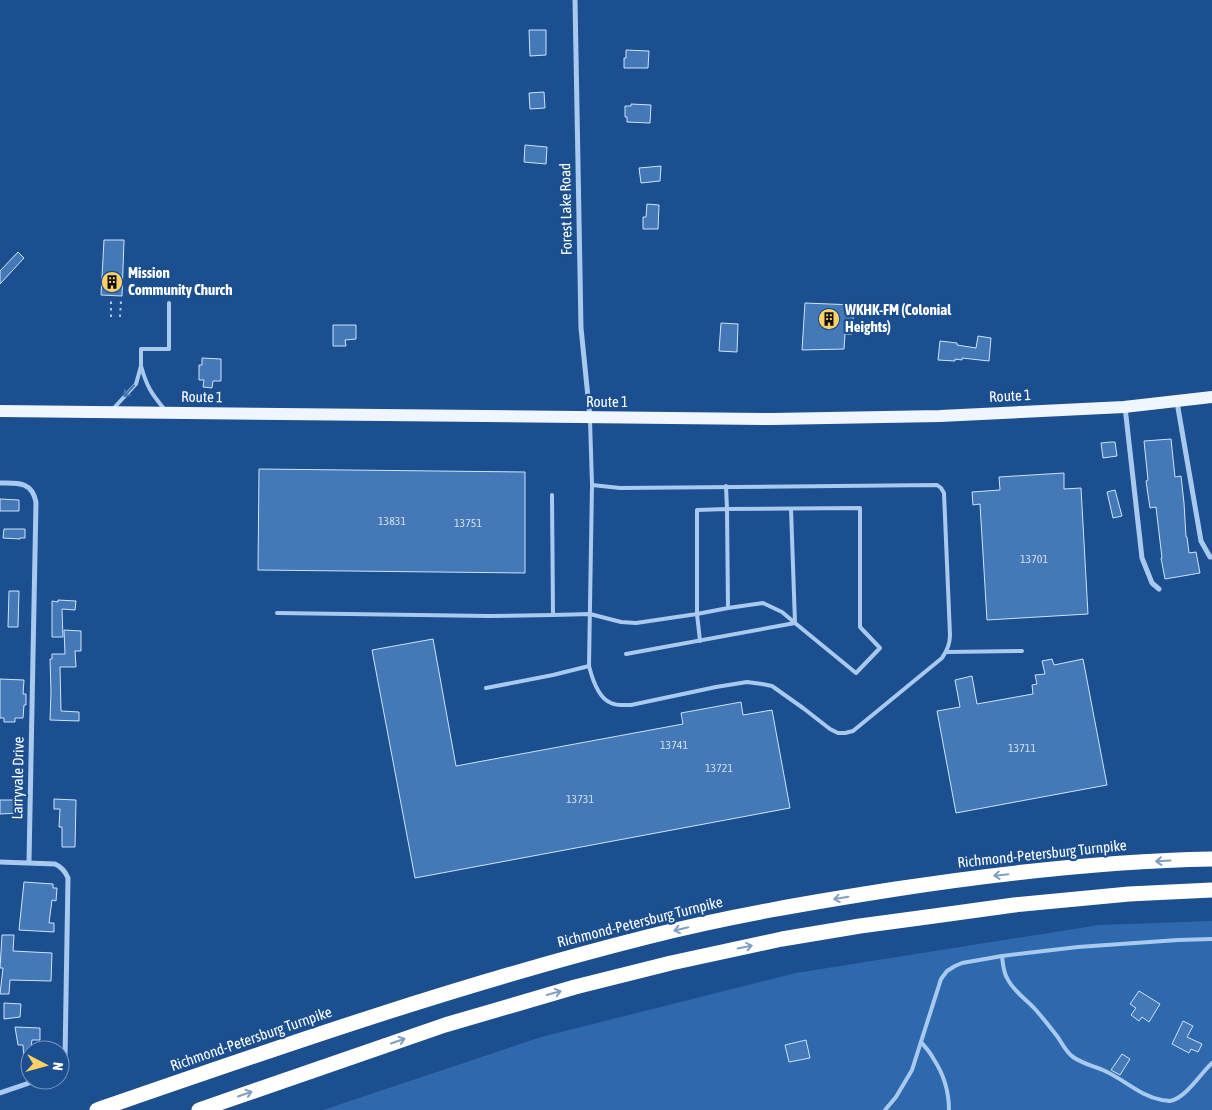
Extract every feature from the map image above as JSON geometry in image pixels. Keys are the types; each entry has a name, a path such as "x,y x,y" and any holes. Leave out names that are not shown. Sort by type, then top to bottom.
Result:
{"highway":[{"name":"Richmond-Petersburg Turnpike","path":"97,1110 420,1000 650,936 748,914 961,880 1103,865 1212,859"},
{"path":"198,1110 445,1025 575,987 670,963 782,939 927,916 1014,905 1129,894 1212,890"}],"main road":[{"name":"Route 1","path":"0,411 772,419 931,416 1125,407 1212,397"}],"street":[{"name":"Forest Lake Road","path":"575,0 581,328 590,418"},
{"path":"1177,402 1200,541 1210,557 1212,557"},
{"path":"1125,407 1142,558 1152,583 1159,589"},
{"name":"Larryvale Drive","path":"0,483 19,483 26,486 32,490 36,502 29,862"},
{"path":"0,862 55,864 65,871 68,878 65,1040"},
{"path":"0,1093 20,1086"}],"lane":[{"path":"109,412 136,384 141,366 142,349 168,349 170,303"},
{"path":"141,366 146,384 153,396 168,413"},
{"path":"590,418 592,485 589,666 592,679 598,690 611,704 631,705 724,685 747,682 772,686 830,729 838,733 845,733 852,731 942,658 946,652 950,635 944,493 941,488 932,485 620,488 592,485"},
{"path":"726,486 728,608"},
{"path":"552,495 553,616"},
{"path":"277,613 553,616 590,614 621,622 636,623 697,614 763,603 782,612 856,673 880,648 860,627 860,508 697,510 697,614 700,640"},
{"path":"791,509 795,623"},
{"path":"626,654 795,623"},
{"path":"946,652 1022,651"},
{"path":"486,688 589,666"},
{"path":"885,1110 896,1097 912,1070 941,979 947,971 955,966 1002,956 1078,947 1212,939"},
{"path":"1002,956 1006,978 1014,989 1036,1010 1072,1056 1084,1064 1104,1070 1143,1094 1156,1099 1170,1101 1179,1097 1212,1062"},
{"path":"921,1042 934,1058 942,1076 949,1095 949,1110"}],"path":[{"path":"111,301 111,317"},
{"path":"120,317 121,301"}],"shaded area":[{"path":"1212,921 1212,1110 323,1110 541,1037 796,973 1099,925"}],"building":[{"path":"529,30 546,30 546,55 530,56"},
{"path":"626,50 649,51 648,68 624,68"},
{"path":"544,92 545,108 530,109 529,93"},
{"path":"631,104 651,105 650,123 627,122 625,106 631,106"},
{"path":"525,145 547,147 546,164 524,162"},
{"path":"661,166 660,181 641,183 639,168"},
{"path":"647,204 659,205 658,229 643,229 643,217 646,217"},
{"name":"Mission Community Church","path":"104,240 124,240 122,296 101,295"},
{"path":"18,252 24,258 0,284 0,271"},
{"name":"WKHK-FM (Colonial Heights)","path":"805,303 854,305 852,334 845,334 844,349 802,350"},
{"path":"721,323 738,324 737,352 719,351"},
{"path":"333,325 356,325 356,339 345,340 346,346 333,346"},
{"path":"978,336 991,338 989,361 962,358 962,360 955,359 955,361 938,360 940,341 976,348"},
{"path":"202,358 221,359 221,381 213,381 212,388 203,387 204,380 199,380 199,365 202,365"},
{"path":"1171,439 1175,477 1181,476 1189,553 1196,552 1200,573 1165,579 1156,507 1150,508 1146,481 1148,480 1144,441"},
{"path":"1115,442 1117,456 1103,458 1101,443"},
{"path":"259,469 525,472 525,573 258,570"},
{"path":"1064,473 1064,489 1081,488 1088,614 987,620 980,504 973,505 972,492 1000,490 999,477"},
{"path":"1115,490 1122,516 1113,518 1107,492"},
{"path":"0,499 19,500 19,511 0,511"},
{"path":"4,529 25,529 25,538 3,538"},
{"path":"9,591 19,591 18,627 8,627"},
{"path":"58,600 76,601 75,610 62,609 63,637 52,637 52,601 58,602"},
{"path":"64,630 81,631 81,651 75,651 76,667 60,667 61,711 79,712 79,721 50,720 50,659 52,659 52,654 65,654"},
{"path":"433,639 456,766 683,724 681,713 741,702 743,715 772,710 790,808 415,878 372,650"},
{"path":"1052,659 1054,665 1083,659 1107,785 956,813 937,711 960,707 955,680 972,676 977,704 1033,694 1032,685 1037,684 1035,675 1045,674 1042,661"},
{"path":"0,679 24,680 23,694 26,694 26,705 24,705 23,718 15,718 15,722 4,722 4,718 0,718"},
{"path":"54,799 76,800 75,847 62,847 62,827 59,827 60,809 54,809"},
{"path":"0,800 20,800 19,813 0,814"},
{"path":"24,882 53,884 53,888 57,888 56,901 52,900 49,923 54,923 54,932 19,930"},
{"path":"2,935 14,935 13,951 52,953 51,981 10,980 9,994 0,994 3,968 0,968"},
{"path":"1139,991 1160,1004 1149,1022 1142,1017 1139,1021 1131,1015 1136,1008 1130,1004"},
{"path":"4,1003 21,1004 20,1017 4,1019"},
{"path":"1183,1021 1193,1026 1187,1037 1202,1044 1198,1052 1191,1049 1189,1053 1172,1044"},
{"path":"15,1027 40,1028 40,1040 20,1040 20,1045 18,1045"},
{"path":"806,1040 810,1058 789,1062 785,1045"},
{"path":"1122,1054 1130,1059 1120,1075 1111,1070"}],"place":[{"name":"Mission Community Church","path":"112,282"},
{"name":"WKHK-FM (Colonial Heights)","path":"829,319"}]}
